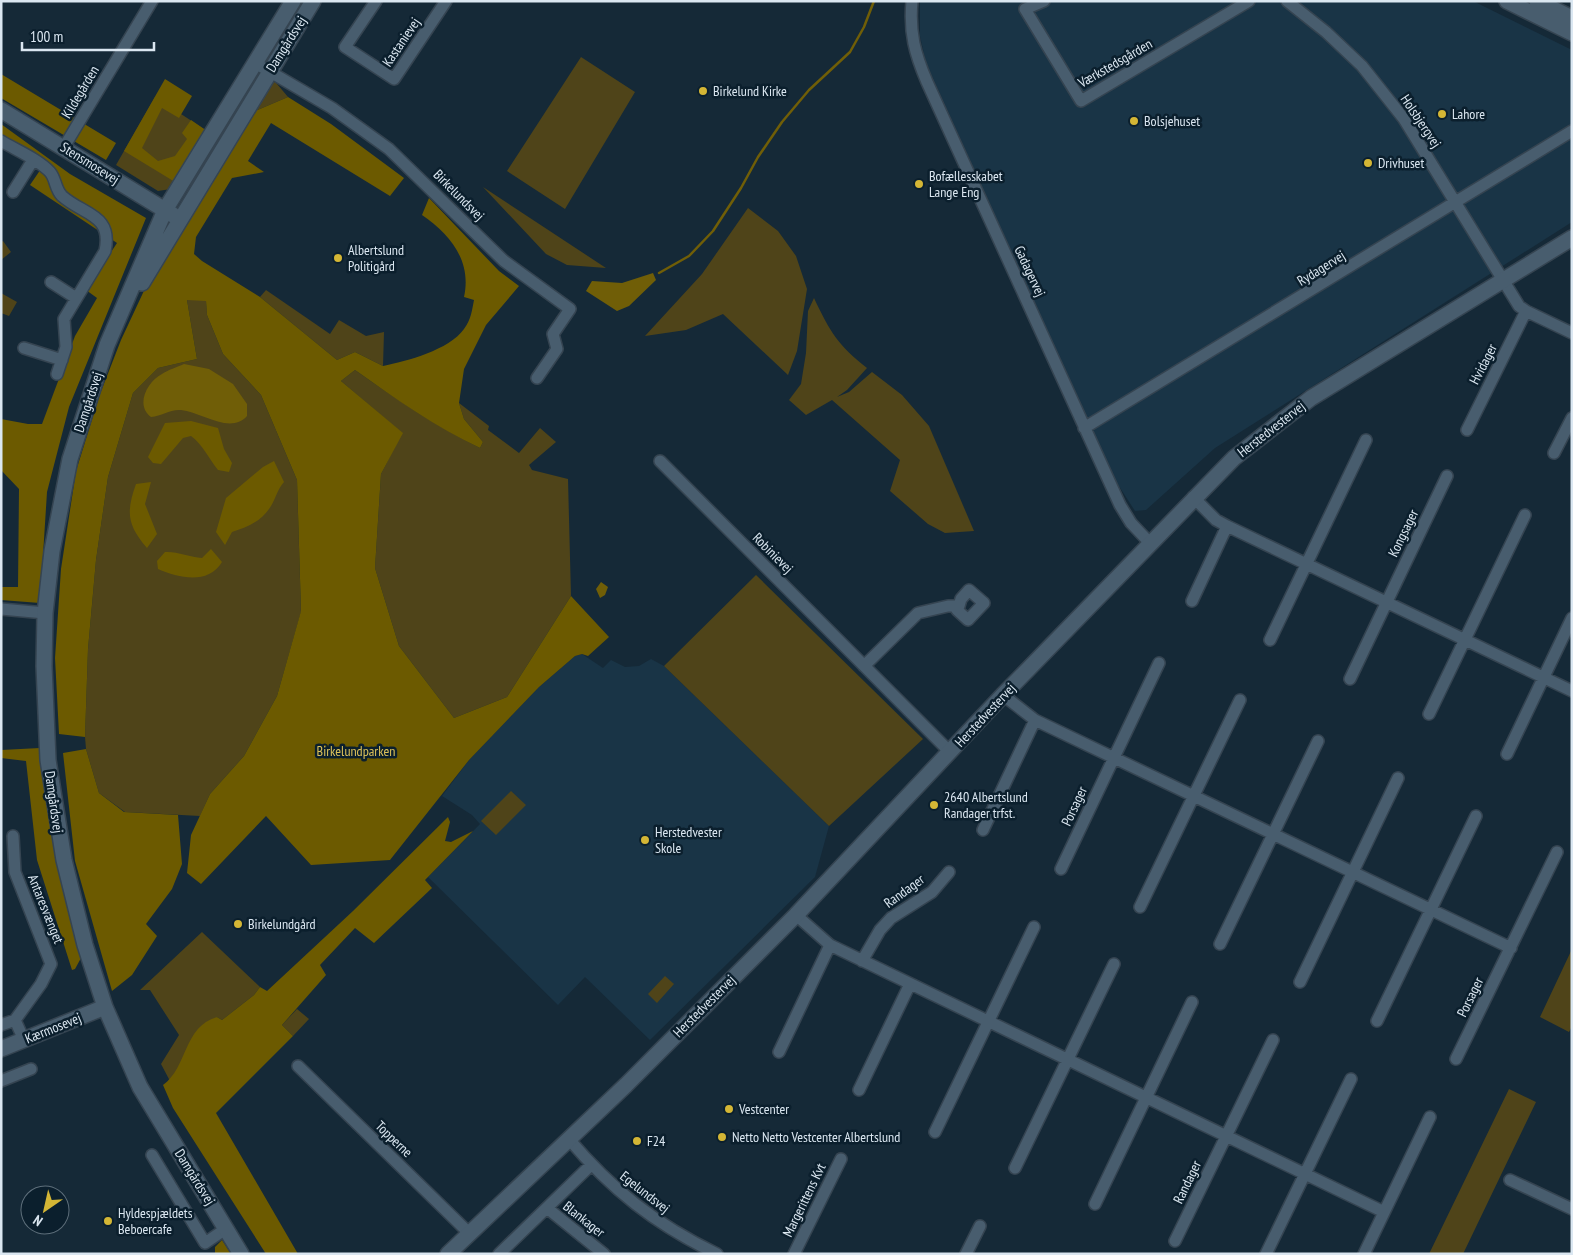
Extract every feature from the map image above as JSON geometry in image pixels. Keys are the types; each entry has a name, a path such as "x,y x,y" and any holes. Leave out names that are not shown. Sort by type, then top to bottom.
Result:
{"street":[{"name":"Kildegården","path":"68,140 152,1"},
{"name":"Damgårdsvej","path":"241,1254 227,1228 151,1107 105,1007 76,914 56,821 45,721 46,613 52,551 70,459 107,345 166,210 293,1"},
{"name":"Damgårdsvej","path":"107,345 179,218 313,1"},
{"name":"Kastanievej","path":"376,1 345,47 394,79 446,1"},
{"name":"Gadagervej","path":"912,1 911,28 915,53 1120,505 1131,523 1149,542"},
{"name":"Værkstedsgården","path":"1044,1 1025,9 1081,101 1248,1"},
{"name":"Holsbjergvej","path":"1287,1 1326,32 1362,66 1404,119 1503,280"},
{"path":"1507,1 1572,33"},
{"path":"1537,1 1572,18"},
{"name":"Birkelundsvej","path":"256,63 340,114 389,149 504,261 570,309 553,334 557,349 537,378"},
{"name":"Stensmosevej","path":"1,110 68,140 179,218"},
{"name":"Rydagervej","path":"1084,428 1281,310 1572,131"},
{"path":"1,141 52,174 58,191 64,198 99,219 105,230 107,241 105,251 64,319 66,347 57,374"},
{"path":"13,192 33,160"},
{"name":"Herstedvestervej","path":"448,1254 626,1085 796,915 1002,695 1149,542 1234,458 1311,398 1572,238"},
{"path":"1503,280 1519,306 1572,332"},
{"path":"51,282 76,298"},
{"name":"Hvidager","path":"1467,430 1526,311"},
{"path":"24,348 62,360"},
{"path":"1554,453 1572,418"},
{"path":"1270,640 1366,440"},
{"name":"Robinievej","path":"660,461 950,752"},
{"name":"Kongsager","path":"1350,679 1447,476"},
{"path":"1193,498 1216,520 1227,526 1572,691"},
{"path":"1429,714 1525,515"},
{"path":"1192,601 1227,526"},
{"path":"864,666 918,612 948,606 959,606"},
{"path":"1,609 46,613"},
{"path":"1507,754 1572,618"},
{"name":"Porsager","path":"1061,869 1159,662"},
{"path":"1002,695 1035,720 1511,948"},
{"path":"1140,907 1240,700"},
{"path":"983,830 1035,720"},
{"path":"1220,944 1318,741"},
{"path":"1300,982 1398,778"},
{"path":"1377,1021 1476,816"},
{"name":"Antaresvænget","path":"12,836 15,872 52,964 19,1016"},
{"name":"Porsager","path":"1456,1059 1558,852"},
{"name":"Randager","path":"862,961 880,930 891,918 932,892 949,872"},
{"path":"796,915 830,945 1384,1212"},
{"path":"935,1132 1034,927"},
{"path":"779,1052 830,945"},
{"path":"1015,1168 1114,964"},
{"path":"858,1090 910,984"},
{"path":"1095,1204 1192,1002"},
{"name":"Kærmosevej","path":"1,1049 105,1007"},
{"path":"1,1025 19,1016 24,1040"},
{"name":"Randager","path":"1176,1241 1273,1040"},
{"name":"Topperne","path":"298,1066 469,1233"},
{"path":"1,1081 30,1069"},
{"path":"1266,1254 1351,1079"},
{"path":"1364,1254 1430,1117"},
{"name":"Egelundsvej","path":"568,1138 591,1165 641,1210 673,1232 717,1254"},
{"path":"152,1155 211,1254"},
{"name":"Margerittens Kvt","path":"794,1254 841,1159"},
{"name":"Blankager","path":"499,1254 591,1165"},
{"path":"1510,1180 1572,1209"},
{"name":"Blankager","path":"546,1208 604,1254"},
{"path":"966,1254 980,1226"},
{"name":"Damgårdsvej","path":"227,1228 252,1254"},
{"path":"205,1243 227,1228"}],"shaded area":[{"path":"920,1 1473,1 1572,50 1572,222 1215,448 1146,510 1135,511 1115,480 926,63 920,36"},
{"path":"581,57 635,92 565,209 507,171"},
{"path":"272,78 288,97 248,114"},
{"path":"155,97 207,131 171,189 158,191 116,165"},
{"path":"483,187 606,268 567,265 546,254"},
{"path":"748,208 778,231 796,256 807,289 797,351 788,375 723,314 686,330 645,336 702,274"},
{"path":"3,241 11,252 1,260 1,242"},
{"path":"653,273 656,280 629,306 617,311 586,291 592,281 622,283"},
{"path":"266,290 330,334 339,320 366,336 384,332 383,366 355,352 337,360 260,297"},
{"path":"1,293 17,302 9,316 1,313"},
{"path":"814,298 825,320 842,345 867,368 847,390 837,397 849,392 872,372 902,395 929,426 974,531 945,533 928,524 890,491 900,460 832,400 806,415 789,400 801,384 806,353 808,311"},
{"path":"187,300 206,300 207,315 223,354 261,395 297,480 301,612 277,696 244,756 210,794 200,816 125,812 99,793 86,749 85,737 88,649 96,560 108,477 133,393 158,368 197,359"},
{"path":"184,364 209,369 233,384 247,404 247,416 240,421 232,423 216,421 181,410 151,417 146,412 143,400 148,388 162,374"},
{"path":"355,370 431,421 480,448 483,442 464,419 459,403 489,426 488,430 519,453 540,428 556,442 529,465 532,470 568,479 571,596 507,697 454,718 399,646 375,568 381,474 402,433 341,381"},
{"path":"756,575 923,739 829,826 664,666"},
{"path":"601,582 608,587 605,595 600,598 596,589"},
{"name":"Herstedvester Skole","path":"582,654 603,668 611,660 625,667 639,666 651,659 664,666 829,826 815,877 650,1040 585,977 558,1005 428,877 480,824 472,815 442,796 469,760 539,687 575,656"},
{"path":"511,791 526,805 496,835 481,821"},
{"path":"202,932 260,987 254,995 222,1020 217,1017 170,1081 161,1064 179,1035 150,990 140,990"},
{"path":"1572,949 1572,1026 1569,1032 1540,1017"},
{"path":"665,976 674,984 657,1003 648,994"},
{"path":"297,1009 309,1019 293,1036 282,1025"},
{"path":"1509,1089 1536,1102 1463,1254 1429,1254"}],"green space":[{"path":"1,74 116,143 106,160 1,98"},
{"path":"165,79 192,96 179,118 162,108 142,148 158,161 175,156 187,139 182,133 191,120 207,131 175,182 124,151"},
{"name":"Birkelundparken","path":"288,97 331,124 404,178 390,196 271,123 248,161 264,172 232,178 196,237 194,254 202,261 260,297 337,360 355,352 383,366 415,358 438,349 464,329 471,315 474,300 464,297 466,284 462,260 442,231 422,215 429,198 499,271 519,286 486,325 464,369 459,403 464,419 483,442 480,448 431,422 355,370 341,381 403,433 381,474 375,568 399,646 454,718 507,697 571,596 609,637 588,656 582,654 575,656 539,687 469,760 390,860 311,865 266,816 201,884 187,873 191,835 210,794 244,756 277,696 301,611 297,480 261,395 223,354 207,315 206,301 187,300 197,359 158,368 133,393 108,477 96,560 88,649 85,737 59,734 55,658 61,569 76,471 100,394 121,340 156,265 248,114"},
{"path":"1,124 70,174 146,218 69,407 47,492 40,603 1,600 1,587 18,587 19,489 1,470 1,419 28,424 42,424 75,336 97,298 86,290 117,243 30,185 45,163 1,135"},
{"path":"191,421 218,428 224,449 232,463 229,472 218,470 191,436 183,438 161,464 153,463 148,457 165,423"},
{"path":"274,461 284,482 271,506 254,523 232,532 225,545 216,532 226,498 263,467"},
{"path":"151,482 145,504 157,534 147,548 135,532 130,518 130,510 136,484"},
{"path":"211,549 222,562 209,574 201,577 184,577 158,569 157,561 165,552 202,558"},
{"path":"40,748 52,829 81,958 75,969 72,970 37,860 26,761 1,758 1,750"},
{"path":"86,749 99,793 124,812 178,815 182,864 172,889 146,924 157,936 132,975 112,991 75,861 63,753"},
{"path":"448,817 450,822 445,841 451,842 473,831 425,880 432,888 374,943 355,928 320,965 326,975 282,1025 293,1036 216,1113 298,1254 266,1254 173,1108 163,1085 177,1068 198,1029 206,1022 217,1017 222,1020 254,995 260,987 267,991 353,911"},
{"path":"222,1240 231,1254 215,1254 215,1247"}],"waterway":[{"path":"659,273 689,256 713,231 741,188 758,157 782,122 809,90 850,52 864,27 874,1"}],"place":[{"name":"Birkelund Kirke","path":"703,91"},
{"name":"Lahore","path":"1442,114"},
{"name":"Bolsjehuset","path":"1134,121"},
{"name":"Drivhuset","path":"1368,163"},
{"name":"Bofællesskabet Lange Eng","path":"919,184"},
{"name":"Albertslund Politigård","path":"338,258"},
{"name":"2640 Albertslund Randager trfst.","path":"934,805"},
{"name":"Herstedvester Skole","path":"645,840"},
{"name":"Birkelundgård","path":"238,924"},
{"name":"Vestcenter","path":"729,1109"},
{"name":"Netto Netto Vestcenter Albertslund","path":"722,1137"},
{"name":"F24","path":"637,1141"},
{"name":"Hyldespjældets Beboercafe","path":"108,1221"}]}
